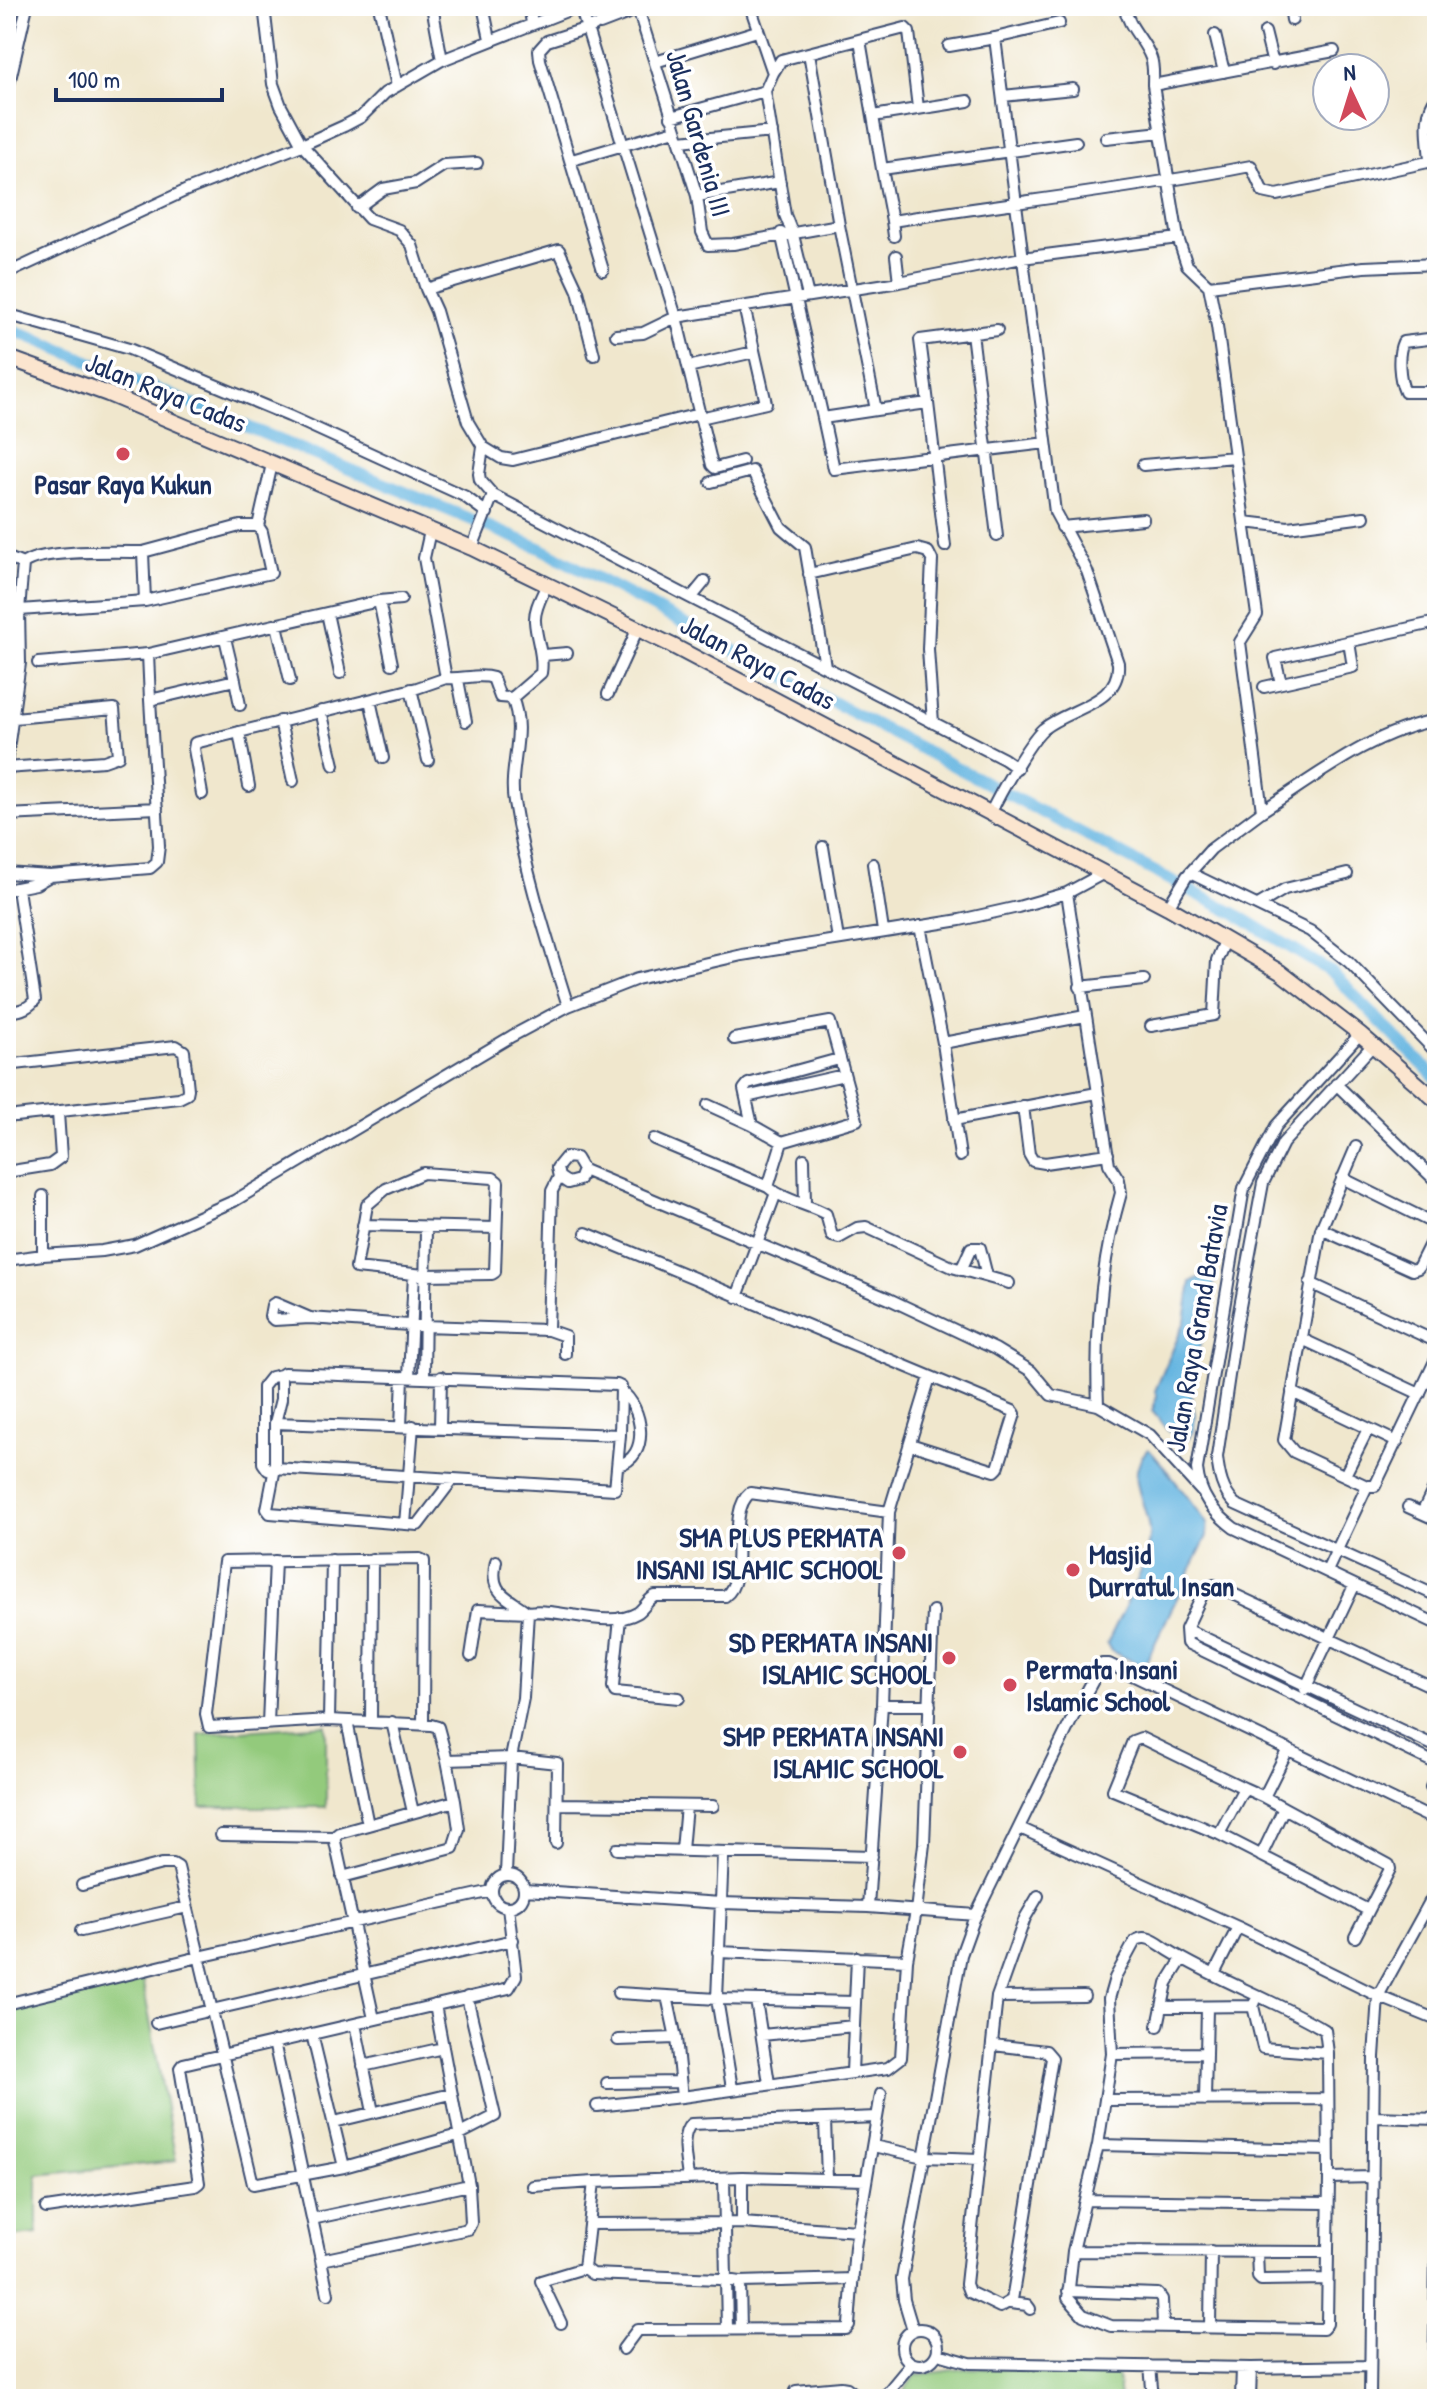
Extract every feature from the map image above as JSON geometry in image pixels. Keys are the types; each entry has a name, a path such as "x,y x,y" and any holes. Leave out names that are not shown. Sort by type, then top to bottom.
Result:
{"street":[{"path":"6,97 27,6"},
{"path":"264,6 273,84 281,106 302,145 357,208 369,219 399,230 412,245 436,311 468,422 483,447 501,458 513,460 766,403 746,315"},
{"path":"379,6 397,86"},
{"path":"432,6 442,60"},
{"path":"483,6 490,39"},
{"path":"529,6 532,23"},
{"path":"6,274 187,190 302,145 361,117 385,93 442,60 579,6 594,26 623,143 676,317 714,468 742,461"},
{"path":"750,6 773,73"},
{"path":"1124,6 1134,34 1150,55 1167,182 1178,238 1187,265 1209,286 1217,326 1257,615 1240,642 1262,811"},
{"path":"1290,6 1292,20"},
{"path":"603,270 539,50 547,41 643,8"},
{"name":"Jalan Gardenia III","path":"643,8 655,62 697,196 702,232 708,245 714,247 780,236"},
{"path":"949,46 1059,23"},
{"path":"808,296 785,215 765,91 773,73 781,60 903,27 907,29 918,108"},
{"path":"655,62 757,31"},
{"path":"1265,32 1273,64"},
{"path":"1215,35 1224,72"},
{"path":"993,807 1035,737 1107,694 1118,677 1118,663 1087,571 1055,512 995,38"},
{"path":"860,40 894,236"},
{"path":"1153,85 1334,51"},
{"path":"809,53 876,410"},
{"path":"1003,96 1073,89"},
{"path":"671,117 765,91"},
{"path":"892,221 1015,201 1167,182 1251,166 1263,192 1277,195 1434,160 1427,122 1429,108 1437,97"},
{"path":"873,116 968,101"},
{"path":"572,160 623,143 677,135 772,132"},
{"path":"1106,138 1161,132"},
{"path":"882,169 1076,142"},
{"path":"357,208 383,189 416,183 444,165 477,163"},
{"path":"697,196 780,182"},
{"path":"785,215 780,236 834,469 1046,443"},
{"path":"780,236 839,225"},
{"path":"616,335 643,333 676,317 899,282 1022,258 1178,238"},
{"path":"426,289 559,250 578,291 594,355"},
{"path":"896,256 899,282"},
{"path":"1209,286 1364,267 1437,264"},
{"path":"6,314 144,355 316,428 464,496 483,521"},
{"path":"945,546 920,340 997,330"},
{"path":"972,333 997,536"},
{"path":"1437,338 1409,340 1403,342 1400,350 1405,392 1437,392"},
{"path":"688,367 754,352"},
{"name":"Jalan Raya Cadas","path":"6,357 108,394 520,571 993,807 1104,873 1172,901 1225,941 1280,972 1360,1034 1437,1101"},
{"path":"823,418 928,403"},
{"path":"483,447 479,474 486,489 493,495 933,723 1014,773"},
{"path":"1143,465 1235,457"},
{"path":"6,611 145,601 271,573 258,526 272,464"},
{"path":"711,482 752,471 781,527 805,547 825,666"},
{"path":"474,543 493,495"},
{"path":"1245,522 1288,527 1364,517"},
{"path":"1062,527 1143,519"},
{"path":"14,718 114,709 118,756 104,761 6,766 20,663 19,610 23,564 29,558 143,552 240,526 258,526"},
{"path":"466,721 452,679 424,558 430,531 440,530 474,543 517,563 520,571"},
{"path":"809,574 917,549 928,552 932,560 928,649 933,723"},
{"path":"143,552 145,601"},
{"path":"6,557 23,564"},
{"path":"691,598 705,581"},
{"path":"202,794 195,743 452,679 488,676 493,678 500,697 512,698 539,676 543,655 535,621 547,584"},
{"path":"38,663 148,654 225,638 288,620 401,599"},
{"path":"379,601 392,664"},
{"path":"327,613 340,673"},
{"path":"1281,683 1275,658 1437,622"},
{"path":"277,625 290,680"},
{"path":"608,694 638,628"},
{"path":"225,638 240,705"},
{"path":"1264,687 1353,667 1349,642"},
{"path":"543,655 567,653"},
{"path":"6,873 50,876 150,868 157,862 160,852 148,654"},
{"path":"150,700 235,680"},
{"path":"411,689 428,760"},
{"path":"512,698 520,728 514,802 542,918 568,1006"},
{"path":"370,700 383,758"},
{"path":"321,711 334,765"},
{"path":"1172,901 1188,875 1211,849 1262,811 1344,759 1392,734 1437,720"},
{"path":"280,721 293,781"},
{"path":"239,732 249,786"},
{"path":"6,815 157,808"},
{"path":"823,847 838,939"},
{"path":"873,864 883,931"},
{"path":"6,1260 135,1245 234,1201 568,1006 637,979 742,955 989,914 1067,893 1104,873"},
{"path":"1258,905 1285,889 1347,874"},
{"path":"1188,875 1310,931 1349,962 1437,1053"},
{"path":"6,890 36,884 50,876"},
{"path":"6,1012 19,1011 35,1000 18,889"},
{"path":"1067,893 1109,1164 1119,1180 1121,1193 1104,1275 1096,1344 1098,1405"},
{"path":"920,926 943,1043 960,1156"},
{"path":"1151,1026 1214,1015 1217,960 1225,941"},
{"path":"1080,987 1144,980"},
{"path":"943,1043 1085,1016"},
{"path":"708,1105 782,1142 855,1122 857,1118 828,1021 734,1039"},
{"name":"Jalan Raya Grand Batavia","path":"1360,1034 1276,1126 1244,1188 1197,1469 1202,1492 1216,1515 1234,1528 1437,1624"},
{"path":"6,1065 176,1046 184,1051 188,1089 184,1096 6,1117"},
{"name":"Jalan Raya Grand Batavia","path":"1372,1046 1283,1143 1263,1183 1220,1439 1219,1471 1223,1489 1235,1504 1437,1596"},
{"path":"752,1125 744,1089 748,1084 839,1059"},
{"path":"746,1097 844,1075"},
{"path":"1336,1084 1437,1182"},
{"path":"954,1120 1097,1093"},
{"path":"1023,1106 1029,1154 1033,1161 1045,1163 1108,1154"},
{"path":"7,1173 50,1165 61,1157 58,1113"},
{"path":"654,1139 826,1214 832,1236 839,1238 857,1228 866,1227 961,1270 1009,1283"},
{"path":"737,1297 757,1243 782,1142"},
{"path":"1356,1147 1321,1229 1284,1440 1288,1447 1372,1487 1437,1357"},
{"path":"548,1330 552,1191 559,1177 557,1168 566,1157 576,1158 583,1170 889,1299 995,1349 1031,1371 1051,1395 1098,1405 1150,1435 1202,1492"},
{"path":"804,1159 805,1203"},
{"path":"559,1177 568,1183 574,1182 582,1176 583,1170"},
{"path":"423,1173 496,1179 496,1228 495,1272 492,1274 419,1274 356,1268 367,1205 386,1189 423,1173"},
{"path":"1321,1229 1412,1270 1418,1268 1437,1227 1342,1178"},
{"path":"43,1196 43,1255"},
{"path":"363,1225 496,1228"},
{"path":"401,1426 411,1325 426,1227"},
{"path":"586,1233 1013,1411 1015,1418 995,1471 910,1444"},
{"path":"961,1270 971,1248 980,1248 987,1276"},
{"path":"419,1274 424,1377"},
{"path":"1310,1283 1437,1342"},
{"path":"310,1318 548,1330 565,1336 565,1354"},
{"path":"1302,1339 1420,1394"},
{"path":"281,1375 281,1399 275,1423 275,1469 267,1509 270,1513 418,1525 453,1479"},
{"path":"281,1375 441,1377 617,1385 621,1391 615,1489 408,1475 268,1470 263,1463 263,1387 271,1377 281,1375"},
{"path":"440,1428 441,1377"},
{"path":"868,1907 882,1705 889,1512 930,1377"},
{"path":"618,1465 635,1458 640,1436 633,1405 629,1396 621,1391"},
{"path":"1292,1392 1397,1442"},
{"path":"275,1423 620,1435"},
{"path":"405,1524 413,1426"},
{"path":"1345,1475 1368,1429"},
{"path":"1202,1435 1220,1439"},
{"path":"1422,1513 1437,1482"},
{"path":"1327,1571 1367,1486"},
{"path":"471,1656 478,1610 528,1612 545,1609 594,1618 620,1618 636,1614 655,1596 718,1598 730,1593 735,1580 742,1503 750,1493 889,1512"},
{"path":"1408,1507 1437,1520"},
{"path":"371,1722 372,1559"},
{"path":"342,1877 453,1848 459,1829 438,1727 329,1720 213,1727 207,1723 224,1562 420,1559 425,1564 423,1724"},
{"path":"329,1720 332,1560"},
{"path":"268,1723 275,1561"},
{"path":"496,1561 494,1583 498,1591 528,1612"},
{"path":"1437,1689 1214,1585 1205,1589 1186,1629 1187,1643 1437,1764"},
{"path":"1300,1699 1354,1586"},
{"path":"597,2106 888,2068 901,2058 907,1960 924,1844 933,1611"},
{"path":"506,1874 511,1758 523,1698 528,1612"},
{"path":"620,1618 615,1692 679,1698"},
{"path":"1186,1629 1437,1747"},
{"path":"913,2330 904,2300 902,2279 958,1966 976,1915 1102,1664 1109,1664 1437,1821"},
{"path":"882,1705 930,1705"},
{"path":"347,1721 368,1825"},
{"path":"392,1722 413,1812"},
{"path":"1355,1937 1390,1869 1389,1865 1264,1797 1141,1738 1133,1741 1113,1790 1219,1834 1368,1910"},
{"path":"1264,1797 1288,1749"},
{"path":"447,1760 511,1758 557,1763 556,1843"},
{"path":"1431,1787 1437,1776"},
{"path":"1219,1834 1244,1788"},
{"path":"221,1835 334,1837 339,1833 455,1801"},
{"path":"558,1804 713,1806"},
{"path":"682,1850 686,1806"},
{"path":"1261,1856 1284,1808"},
{"path":"1020,1828 1238,1927 1378,1996 1437,2020"},
{"path":"334,1837 374,2019"},
{"path":"617,1849 872,1856"},
{"path":"723,1852 717,1999 732,2088"},
{"path":"82,1885 162,1864 178,1867 251,2183 257,2185 344,2167 458,2135 495,2116 467,1997"},
{"path":"506,1874 515,1876 525,1890 520,1902 508,1907 497,1902 492,1891 499,1877 506,1874"},
{"path":"1370,2399 1378,1996 1437,1889"},
{"path":"525,1890 976,1915"},
{"path":"6,2004 492,1891"},
{"path":"1030,2309 1027,2305 1010,2303 996,2307 966,2288 997,1997 1025,1918 1038,1896"},
{"path":"81,1931 187,1907"},
{"path":"46,2208 199,2183 180,2065 509,1988 516,1976 508,1907"},
{"path":"1214,1974 1238,1927"},
{"path":"1148,1937 1182,1959 1214,1974 1256,2001 1324,2030 1328,2053 1329,2178 1327,2324 1321,2330 1111,2326 1083,2315 1068,2300 1073,2251 1098,2145 1112,2054 1109,1999 1115,1978 1132,1944 1139,1938 1148,1937"},
{"path":"156,2023 513,1940"},
{"path":"718,1952 907,1960"},
{"path":"852,2072 857,1957"},
{"path":"1158,2026 1167,1983 1182,1959"},
{"path":"618,1993 855,2002"},
{"path":"667,1996 676,2038 682,2097"},
{"path":"997,1997 1084,1996"},
{"path":"756,2000 769,2083"},
{"path":"1162,2007 1207,2008 1256,2001"},
{"path":"1256,2001 1263,2048 1328,2053"},
{"path":"321,2260 468,2229 471,2223 469,2185 435,2005"},
{"path":"1205,2100 1207,2008"},
{"path":"355,2024 373,2112"},
{"path":"762,2035 854,2026"},
{"path":"312,2034 344,2167"},
{"path":"618,2040 676,2038"},
{"path":"274,2042 328,2294"},
{"path":"993,2045 1046,2051 1052,2058 1010,2303"},
{"path":"363,2066 443,2048"},
{"path":"1112,2054 1204,2053"},
{"path":"607,2083 680,2082"},
{"path":"334,2122 451,2094"},
{"path":"623,2349 637,2330 846,2329 849,2325 858,2231 881,2094"},
{"path":"1105,2100 1328,2099"},
{"path":"688,2179 685,2136 686,2128 691,2124 877,2117"},
{"path":"1375,2117 1437,2119"},
{"path":"825,2120 827,2179"},
{"path":"1098,2145 1328,2150"},
{"path":"873,2146 924,2157 980,2159"},
{"path":"533,2186 742,2177 866,2180"},
{"path":"742,2177 742,2223"},
{"path":"1329,2178 1373,2177"},
{"path":"724,2178 727,2329"},
{"path":"584,2268 594,2182"},
{"path":"1434,2399 1437,2183"},
{"path":"312,2219 469,2185"},
{"path":"1087,2200 1327,2203"},
{"path":"589,2224 742,2223 858,2231"},
{"path":"1073,2251 1326,2252"},
{"path":"1210,2327 1211,2251"},
{"path":"1257,2252 1258,2277 1261,2280 1327,2279"},
{"path":"584,2268 592,2274 740,2282 853,2279"},
{"path":"561,2323 541,2281 584,2268"},
{"path":"740,2282 741,2329"},
{"path":"1068,2291 1158,2294 1162,2299 1163,2325"},
{"path":"924,2329 933,2334 938,2343 938,2354 927,2365 911,2364 904,2357 901,2346 913,2330 924,2329"},
{"path":"938,2354 970,2363 1247,2368 1370,2366"},
{"path":"882,2399 911,2364"},
{"path":"1150,2366 1153,2399"},
{"path":"1241,2398 1247,2368"},
{"path":"1247,2368 1250,2398"},
{"path":"796,2391 841,2387 861,2399"},
{"path":"1231,2399 1256,2399"}],"green space":[{"path":"326,1725 326,1807 201,1807 199,1734"},
{"path":"141,1973 176,2161 37,2175 37,2234 6,2237 6,2010"},
{"path":"970,2368 1117,2372 1120,2399 899,2399 915,2375"}],"water":[{"path":"1198,1278 1215,1281 1202,1319 1203,1338 1191,1368 1194,1432 1187,1439 1169,1431 1152,1411 1157,1396 1155,1391 1185,1321 1191,1282"},
{"path":"1148,1449 1198,1510 1207,1524 1207,1536 1144,1666 1111,1651 1107,1644 1134,1589 1148,1545 1148,1521 1138,1489 1137,1469"}],"waterway":[{"path":"6,327 540,548 1239,916 1331,972 1437,1079"}],"place":[{"name":"Pasar Raya Kukun","path":"123,454"},
{"name":"SMA PLUS PERMATA INSANI ISLAMIC SCHOOL","path":"899,1553"},
{"name":"Masjid Durratul Insan","path":"1073,1570"},
{"name":"SD PERMATA INSANI ISLAMIC SCHOOL","path":"949,1658"},
{"name":"Permata Insani Islamic School","path":"1010,1685"},
{"name":"SMP PERMATA INSANI ISLAMIC SCHOOL","path":"960,1752"}]}
